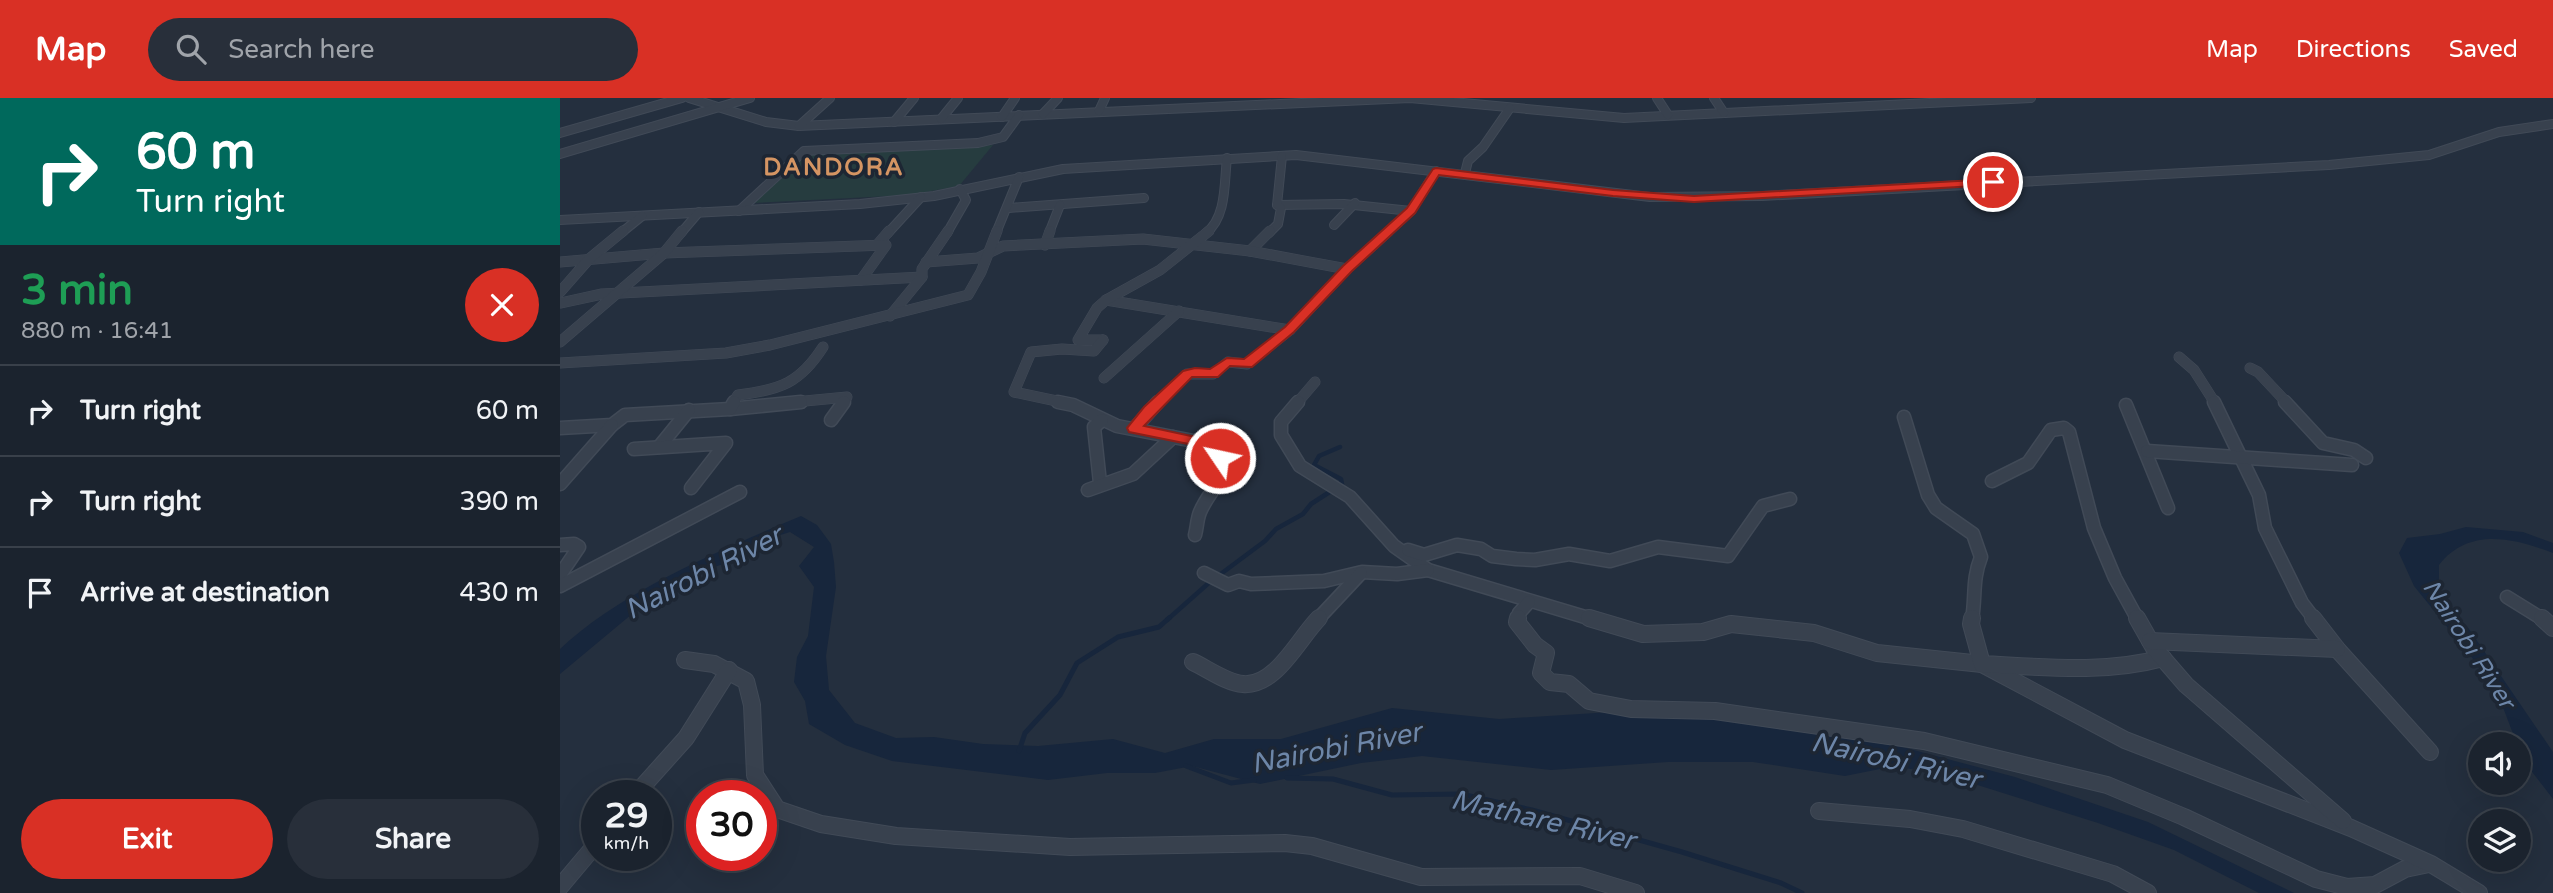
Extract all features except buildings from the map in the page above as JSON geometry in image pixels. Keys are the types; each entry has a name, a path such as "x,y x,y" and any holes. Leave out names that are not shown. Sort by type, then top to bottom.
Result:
{"street":[{"path":"560,133 682,98"},
{"path":"689,98 766,122 799,125 1200,107 1261,101 1314,103 1445,99 1607,117 1724,113 1775,107 1868,106 1906,101 2031,98"},
{"path":"560,154 750,98"},
{"path":"799,125 830,98"},
{"path":"894,122 914,98"},
{"path":"941,119 958,98"},
{"path":"1002,117 1015,98"},
{"path":"1043,114 1058,98"},
{"path":"1099,111 1105,98"},
{"path":"1200,107 1203,98"},
{"path":"1306,98 1314,100 1314,103"},
{"path":"1465,173 1468,161 1483,147 1510,108 1510,103 1488,100 1490,98"},
{"path":"1520,109 1528,98"},
{"path":"1657,98 1668,116"},
{"path":"1714,98 1724,113"},
{"path":"1812,98 1821,108"},
{"path":"1860,98 1868,106"},
{"path":"739,211 804,151 978,143 1003,137 1019,115"},
{"path":"560,220 739,211 921,197 1019,177 1101,165 1282,156 1329,158 1465,173 1650,197 1762,196 2351,163 2429,155 2499,132 2553,124"},
{"path":"1276,205 1282,156"},
{"path":"1195,535 1200,512 1216,489 1222,462 1214,445 1102,421 1097,415 1073,405 1014,392 1031,352 1062,349 1094,351 1103,340 1078,340 1097,308 1127,286 1160,270 1214,227 1221,209 1227,158"},
{"path":"1135,428 1149,410 1187,374 1213,374 1227,362 1247,364 1290,330 1347,269 1411,211 1436,171"},
{"path":"560,363 726,353 770,345 968,295 982,275 989,250 1009,208 1019,177"},
{"path":"890,316 922,277 926,262 958,217 966,200 960,189"},
{"path":"877,245 921,197"},
{"path":"1009,208 1144,198"},
{"path":"1276,205 1355,203 1411,211"},
{"path":"1334,225 1355,203"},
{"path":"1045,245 1060,205"},
{"path":"1250,251 1278,224 1281,208 1276,205"},
{"path":"560,342 664,253 699,212"},
{"path":"560,292 589,259 642,216"},
{"path":"926,262 978,258 989,250 1003,246 1143,239 1250,251 1347,269"},
{"path":"560,262 664,253 886,245 861,280"},
{"path":"560,303 618,293 922,277"},
{"path":"1107,300 1290,330"},
{"path":"1104,378 1179,311"},
{"path":"730,409 738,395 774,392 797,380 822,348"},
{"path":"2179,357 2194,370 2223,416 2259,495 2265,528 2302,603 2337,649 2430,752"},
{"path":"2250,368 2258,372 2323,443 2354,450 2366,458"},
{"path":"1315,382 1281,422 1281,435 1300,466 1350,497 1394,546 1427,570 1643,634 1703,632 1731,624 1814,633 1877,653 1982,664 2097,666 2146,664 2163,658"},
{"path":"560,484 612,425 625,415 730,409 846,397 831,421"},
{"path":"2126,405 2168,508"},
{"path":"659,447 690,410"},
{"path":"1904,417 1928,495 1936,508 1973,534 1981,557 1973,577 1975,599 1971,624 1982,664 2125,740 2351,828 2431,864 2479,893"},
{"path":"1102,421 1094,427 1094,487 1133,474 1174,437"},
{"path":"560,428 612,425"},
{"path":"1992,481 2018,472 2037,456 2051,430 2064,428 2069,432 2094,528 2115,579 2150,641 2186,685 2351,828"},
{"path":"634,449 726,443 691,488"},
{"path":"2147,451 2352,465"},
{"path":"560,586 740,492"},
{"path":"1394,546 1424,555 1457,545 1481,550 1492,556 1535,560 1569,554 1610,561 1658,547 1728,556 1763,506 1790,499"},
{"path":"560,545 574,544 579,547 560,575"},
{"path":"1210,577 1228,585 1239,581 1251,584 1324,582 1362,572 1397,574 1427,570"},
{"path":"1193,662 1241,684 1256,683 1281,666 1312,625 1362,572"},
{"path":"2507,597 2541,617 2553,628"},
{"path":"1529,602 1519,613 1517,622 1535,645 1546,653 1541,673 1550,682 1569,684 1588,701 1631,709 1716,711 1924,741 2057,772 2107,785 2184,817 2316,879 2347,887 2375,885 2405,869 2431,864"},
{"path":"2150,641 2337,649"},
{"path":"685,660 699,660 729,670 746,681 752,705 755,775 777,809 821,824 896,836 1070,846 1285,843 1312,846 1421,877 1580,876 1636,893"},
{"path":"648,780 682,741 729,670"},
{"path":"1819,811 1910,819 1963,829 2113,874 2148,893"},
{"path":"560,887 581,862"}],"green space":[{"path":"993,145 959,186 910,195 753,203 807,151"}],"water":[{"name":"Nairobi River","path":"801,516 817,525 831,544 834,562 836,587 826,656 829,690 855,723 896,738 934,737 983,744 1038,746 1113,739 1165,753 1214,739 1281,739 1392,708 1499,719 1612,712 1755,722 1906,748 2015,777 2148,822 2294,893 2259,893 2174,850 2098,823 1952,777 1895,766 1845,776 1753,762 1668,762 1551,770 1422,756 1361,763 1260,784 1192,766 1155,773 1107,773 1048,780 892,761 845,745 809,724 805,701 794,682 797,657 808,636 814,587 799,566 814,547 790,532 765,540 745,557 708,569 677,592 644,604 560,674 560,649 612,608 674,573"},
{"name":"Nairobi River","path":"2466,527 2523,532 2553,543 2553,553 2507,540 2492,539 2464,545 2439,565 2439,595 2469,629 2553,752 2553,799 2531,770 2531,732 2512,732 2504,710 2482,670 2414,586 2399,553 2407,538 2440,534"}],"waterway":[{"path":"1218,576 1265,541 1276,529 1303,514 1311,504 1342,484 1341,479 1314,465 1319,456 1340,447"},
{"path":"1167,620 1211,581"},
{"path":"1019,751 1025,733 1060,695 1077,663 1118,637 1159,627 1169,618"},
{"name":"Mathare River","path":"1186,766 1231,783 1254,780"},
{"name":"Mathare River","path":"1287,778 1333,779 1392,795 1461,794 1532,810 1682,852 1781,883 1802,893"}],"district":[{"name":"DANDORA","path":"834,167"}],"route":[{"path":"1220,458 1214,445 1135,428 1149,410 1187,374 1213,374 1227,362 1241,365 1250,363 1290,330 1347,269 1411,211 1436,171 1613,193 1694,199 1993,182"}]}
